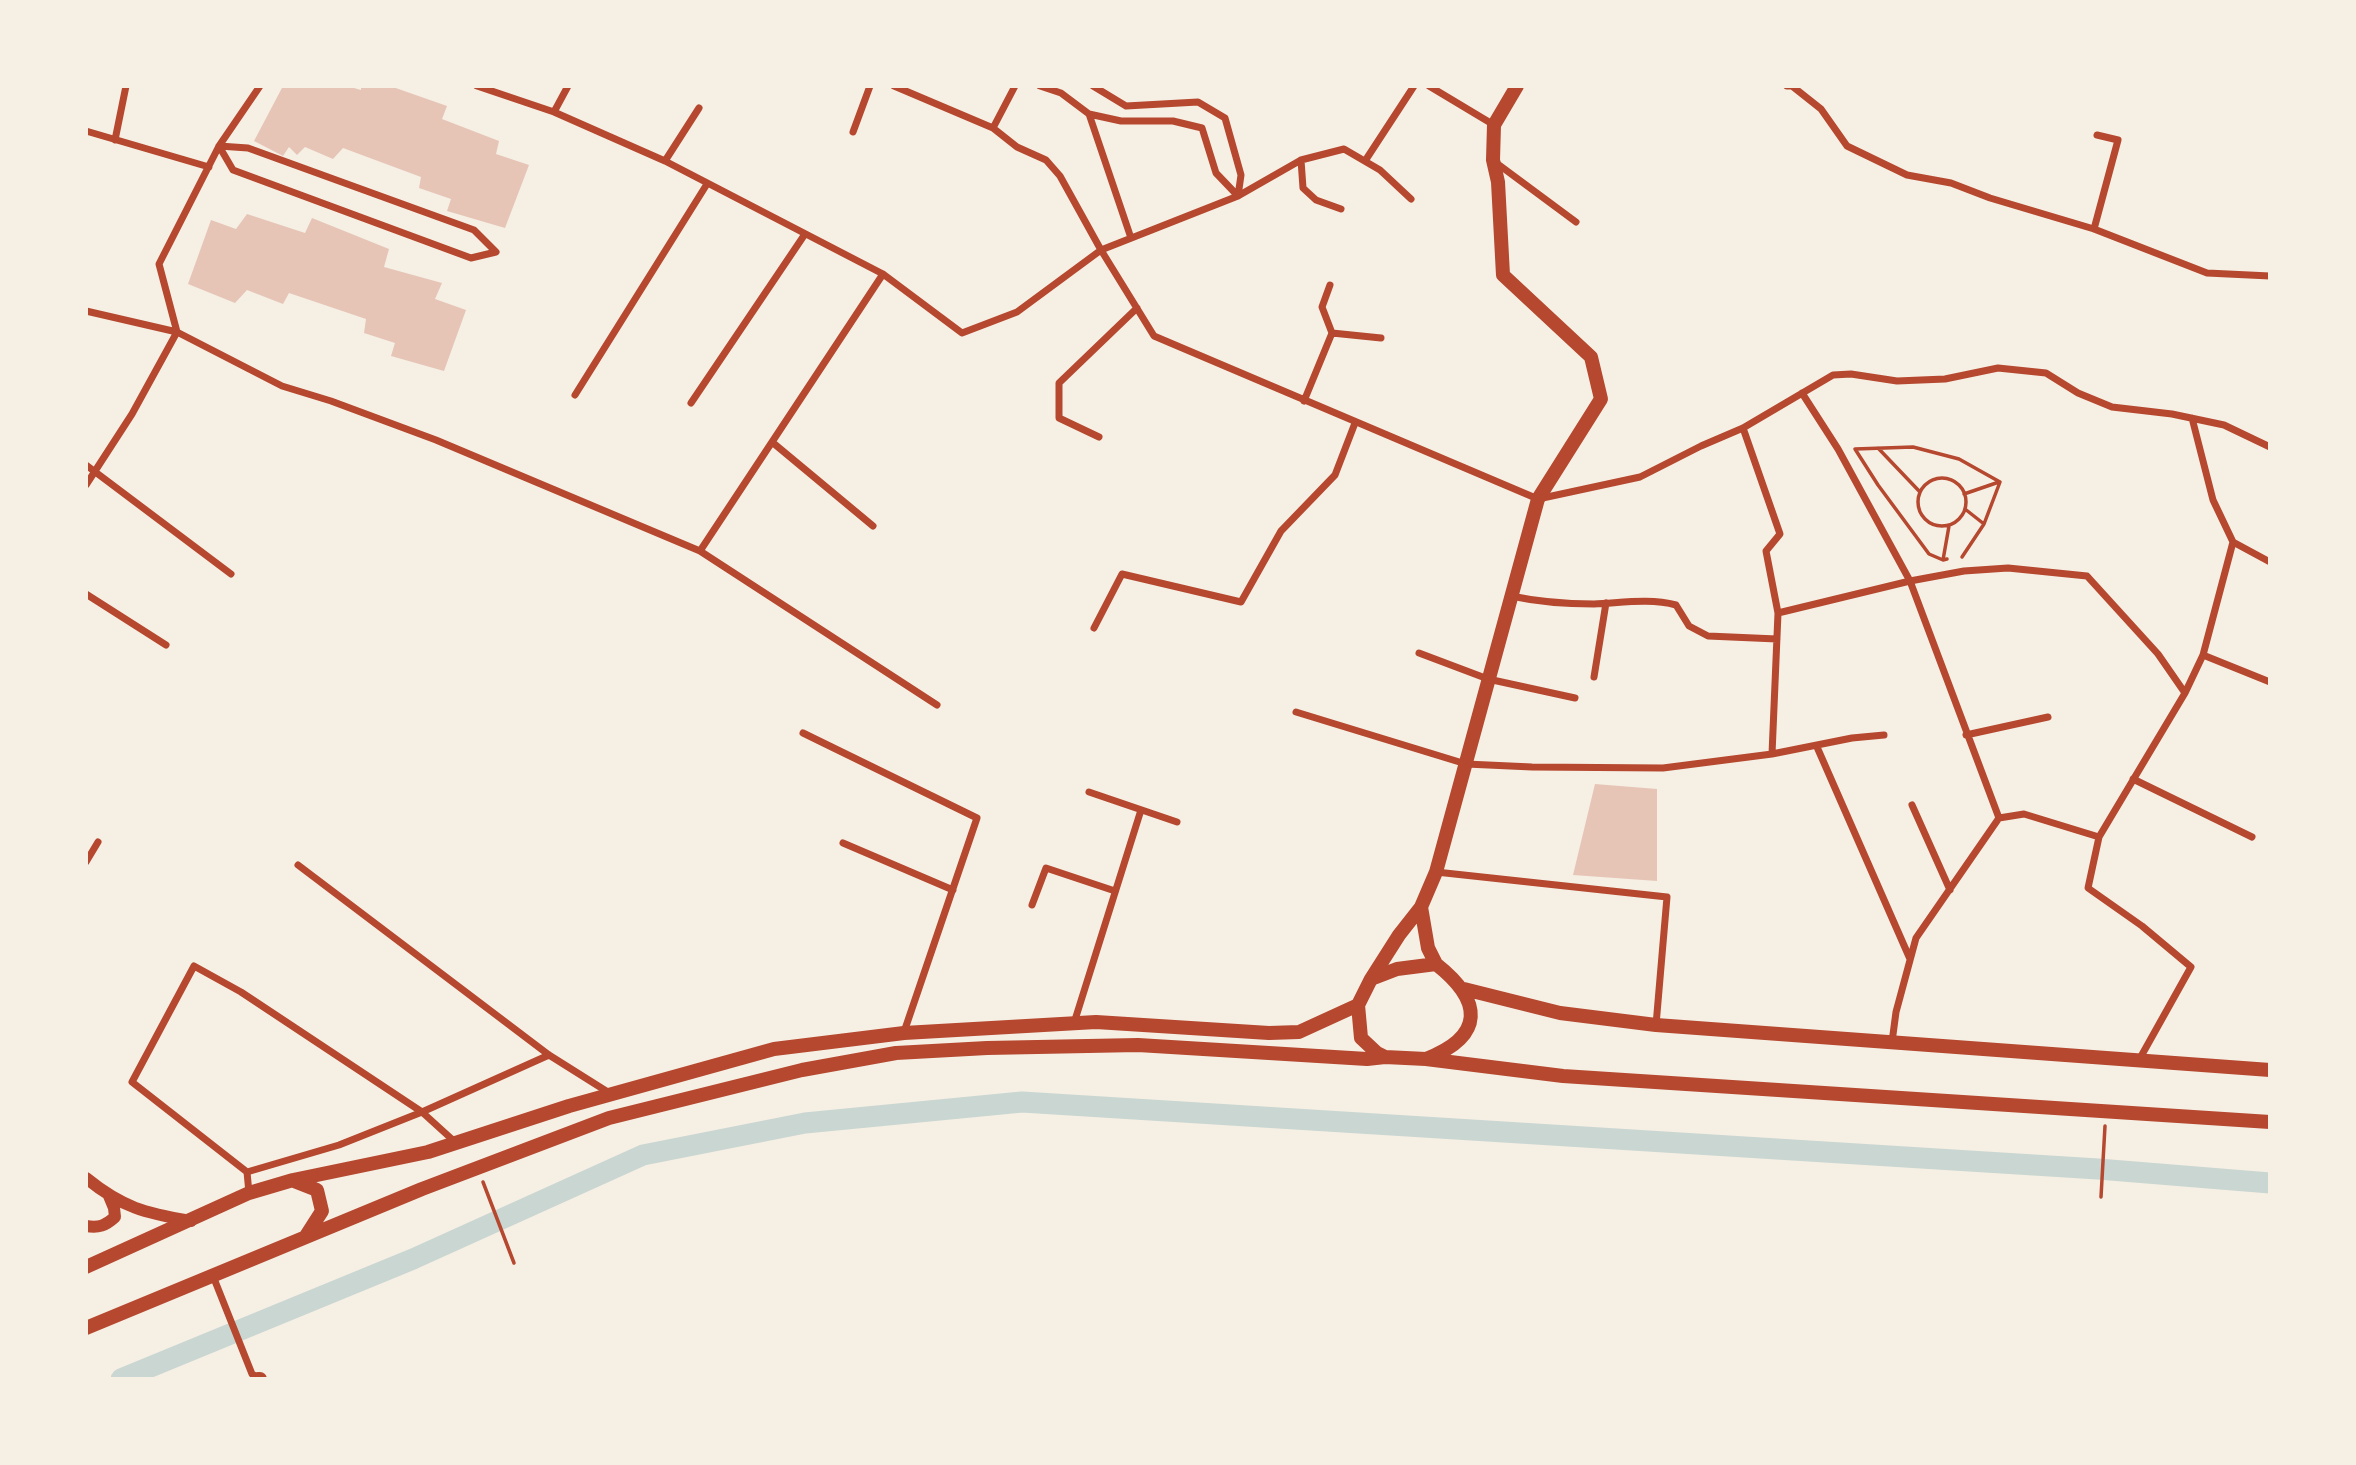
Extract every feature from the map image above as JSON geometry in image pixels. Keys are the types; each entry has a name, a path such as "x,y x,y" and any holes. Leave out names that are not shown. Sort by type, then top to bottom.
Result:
{"main road":[{"path":"1385,1057 1361,1038 1358,1005 1371,979 1420,907 1436,872 1538,499 1601,399 1591,357 1503,275 1493,160 1494,125 1517,86"},
{"path":"1420,907 1428,948 1436,964 1464,989 1560,1013 1656,1025 2270,1070"},
{"path":"1371,979 1397,969 1436,964"},
{"path":"1426,1059 1439,1054 1466,1032 1472,1015 1464,989"},
{"path":"86,1267 249,1193 293,1180 428,1152 612,1094 774,1049 904,1032 1096,1022 1299,1032 1358,1005"},
{"path":"86,1328 422,1189 609,1118 802,1070 896,1054 987,1048 1138,1045 1367,1059 1426,1059 1563,1076 2270,1122"},
{"path":"293,1180 317,1190 322,1211 306,1236"}],"street":[{"path":"116,140 126,86"},
{"path":"86,485 132,414 177,332 159,264 219,146 260,86"},
{"path":"477,86 554,112 665,161 883,274 962,333 1017,312 1101,250 1238,196 1301,160 1344,149 1380,170 1411,199"},
{"path":"554,112 568,86"},
{"path":"853,132 870,86"},
{"path":"894,86 993,128 1017,148 1046,160 1060,176 1101,250 1154,336 1538,499 1640,477 1743,428 1833,374 1897,381 1945,379 1998,368 2046,373 2078,393 2112,407 2172,414 2224,425 2270,447"},
{"path":"993,128 1015,86"},
{"path":"1040,86 1061,93 1089,114 1121,121 1174,121 1202,128 1216,173 1238,196"},
{"path":"1093,86 1126,106 1198,102 1225,118 1241,175 1238,196"},
{"path":"1365,162 1414,86"},
{"path":"1429,86 1494,125"},
{"path":"1787,86 1792,86 1821,108 1847,146 1907,175 1951,183 1990,198 2094,229 2207,272 2270,276"},
{"path":"665,161 699,108"},
{"path":"1089,114 1131,238"},
{"path":"86,131 209,167"},
{"path":"2094,229 2118,140 2096,135"},
{"path":"219,146 248,148 474,230 496,252 471,258 233,170 219,146"},
{"path":"1301,160 1303,188 1316,200 1341,208"},
{"path":"1493,160 1576,222"},
{"path":"575,395 707,184"},
{"path":"691,403 806,234"},
{"path":"700,551 883,274"},
{"path":"1304,401 1332,333 1322,307 1330,285"},
{"path":"1099,438 1059,418 1059,383 1137,309"},
{"path":"86,310 177,332 282,386 436,440 700,551 937,705"},
{"path":"1332,333 1381,338"},
{"path":"1801,393 1838,449 1910,581 1999,818"},
{"path":"2192,418 2213,500 2233,542 2270,562"},
{"path":"1094,628 1122,574 1241,602 1281,531 1335,475 1355,423"},
{"path":"1743,428 1780,534 1766,551 1778,613 1772,754"},
{"path":"772,442 873,526"},
{"path":"86,465 231,574"},
{"path":"2139,1061 2191,967 2143,926 2088,888 2099,837 2185,693 2203,655 2233,542"},
{"path":"1778,613 1910,581 1965,571 2008,568 2087,576 2158,654 2185,693"},
{"path":"86,594 166,645"},
{"path":"1510,596 1545,603 1661,601 1676,605 1689,626 1708,636 1777,639"},
{"path":"1594,677 1606,603"},
{"path":"1419,653 1488,679 1575,698"},
{"path":"2203,655 2270,682"},
{"path":"1296,712 1466,764 1532,767 1663,768 1772,754 1852,738 1884,735"},
{"path":"1966,735 2048,717"},
{"path":"803,733 977,818 904,1032"},
{"path":"1817,747 1910,959"},
{"path":"2133,779 2252,837"},
{"path":"1089,792 1177,822"},
{"path":"1912,805 1950,890"},
{"path":"1074,1024 1141,810"},
{"path":"1892,1042 1896,1012 1916,938 1999,818 2024,814 2099,837"},
{"path":"86,862 98,842"},
{"path":"843,843 953,890"},
{"path":"299,865 549,1055 612,1094"},
{"path":"1032,905 1046,868 1115,891"},
{"path":"1436,872 1667,897 1656,1025"},
{"path":"249,1193 247,1172 132,1082 194,966 241,992 422,1112 455,1143"},
{"path":"247,1172 339,1145 422,1112 549,1055"},
{"path":"88,1180 109,1196 145,1213 192,1221"},
{"path":"86,1226 98,1228 115,1217 109,1196"},
{"path":"213,1276 258,1378"}],"path":[{"path":"1877,447 1920,492"},
{"path":"1838,449 1913,447 1959,459 2000,482"},
{"path":"1855,449 1929,554 1943,560 1951,558"},
{"path":"1939,479 1954,482 1964,494 1965,509 1961,516 1949,525 1933,525 1921,515 1918,499 1920,492 1932,481 1939,479"},
{"path":"1964,494 2000,482"},
{"path":"1959,557 1964,556 1984,524 2000,482"},
{"path":"1965,509 1984,524"},
{"path":"1941,576 1949,525"},
{"path":"2101,1197 2105,1128"},
{"path":"483,1182 514,1263"}],"building":[{"path":"283,86 347,86 361,90 361,86 390,86 447,106 442,119 499,141 496,154 529,165 505,228 447,211 451,199 419,188 421,177 343,148 333,159 305,147 297,155 289,147 283,156 254,141"},
{"path":"247,214 305,233 312,218 389,249 384,267 442,283 435,299 466,310 444,371 391,356 395,343 364,333 366,319 289,293 283,304 247,290 235,303 188,284 211,220 236,229"},
{"path":"1595,784 1657,789 1657,881 1573,875"}],"waterway":[{"path":"121,1379 413,1259 643,1155 805,1123 1022,1102 2098,1169 2270,1183"}]}
